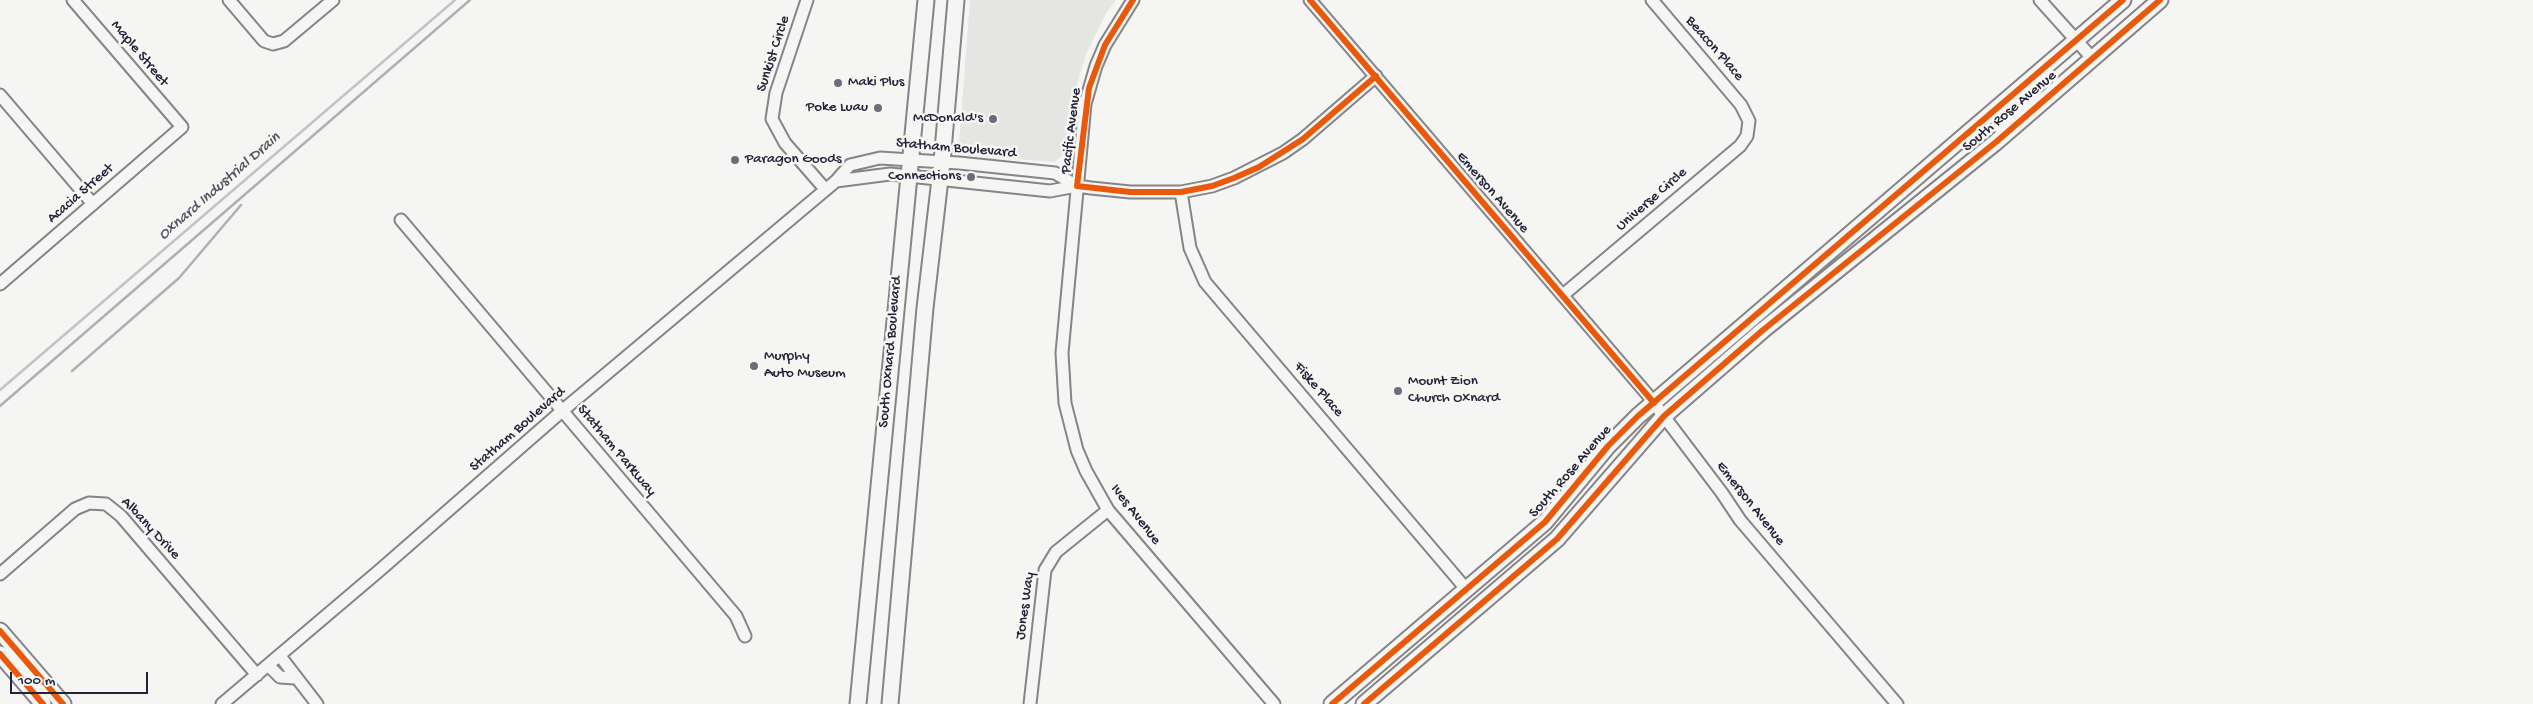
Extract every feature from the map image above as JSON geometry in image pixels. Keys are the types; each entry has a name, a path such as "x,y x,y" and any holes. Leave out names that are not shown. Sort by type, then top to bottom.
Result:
{"main road":[{"name":"South Oxnard Boulevard","path":"858,704 926,0"},
{"name":"South Oxnard Boulevard","path":"890,704 925,308 942,162 956,0"},
{"name":"South Rose Avenue","path":"1332,704 1545,522 1608,446 1654,403 2075,40 2125,0"},
{"path":"2116,39 2097,46 2090,42 2093,35 2114,16 2125,0"},
{"name":"South Rose Avenue","path":"1364,704 1557,539 1664,416 1763,330 1996,142 2160,0"},
{"path":"1996,142 2019,103 2074,52 2075,40"},
{"path":"0,631 63,704"},
{"path":"0,654 42,704"},
{"path":"1347,704 1370,684 1383,660"}],"street":[{"name":"Maple Street","path":"74,0 182,127"},
{"path":"230,0 264,41 273,44 284,41 333,0"},
{"name":"Sunkist Circle","path":"808,0 776,93 772,119 784,142 825,189"},
{"name":"Pacific Avenue","path":"1077,186 1089,88 1105,45 1133,0"},
{"name":"Emerson Avenue","path":"1310,0 1654,403 1740,520 1898,704"},
{"name":"Beacon Place","path":"1652,0 1742,105 1749,121"},
{"path":"2040,0 2093,59"},
{"name":"Statham Boulevard","path":"836,181 859,179 880,174 1050,191 1077,186 1130,192 1181,192 1212,186 1234,178 1282,153 1303,139 1376,76"},
{"path":"0,95 93,204"},
{"name":"Universe Circle","path":"1563,295 1740,146 1747,136 1749,121"},
{"name":"Acacia Street","path":"1,280 182,127"},
{"name":"Statham Boulevard","path":"222,704 280,656 562,411 836,181 850,164 880,158 1055,172 1077,186"},
{"name":"Ives Avenue","path":"1077,186 1062,353 1062,378 1070,426 1077,450 1086,471 1108,510 1274,704"},
{"name":"Fiske Place","path":"1181,192 1190,248 1205,282 1467,590"},
{"name":"Statham Parkway","path":"401,220 736,616 745,636"},
{"name":"Albany Drive","path":"0,574 75,509 89,503 106,504 121,516 257,675"},
{"name":"Jones Way","path":"1030,704 1045,570 1056,552 1108,510"},
{"path":"280,656 292,669 295,678 317,704"},
{"path":"268,665 280,677 295,678"}],"shaded area":[{"path":"970,0 1116,0 1107,12 1086,54 1071,104 1064,153 1055,162 966,155 959,144"}],"waterway":[{"name":"Oxnard Industrial Drain","path":"0,390 455,0"}],"railway":[{"path":"0,406 470,0"},
{"path":"72,371 179,278 241,205"}],"cycle path":[{"path":"1133,0 1105,45 1089,88 1077,186 1130,192 1181,192 1212,186 1234,178 1259,167 1303,139 1376,76"},
{"path":"1310,0 1654,403"},
{"path":"1332,704 1545,522 1608,446 1638,416 2123,0"},
{"path":"1364,704 1557,539 1664,416 1763,330 1996,142 2160,0"},
{"path":"0,631 63,704"},
{"path":"0,654 43,704"}],"place":[{"name":"Maki Plus","path":"838,83"},
{"name":"Poke Luau","path":"878,108"},
{"name":"McDonald's","path":"993,119"},
{"name":"Paragon Goods","path":"735,160"},
{"name":"Connections","path":"971,177"},
{"name":"Murphy Auto Museum","path":"754,366"},
{"name":"Mount Zion Church Oxnard","path":"1398,391"}]}
